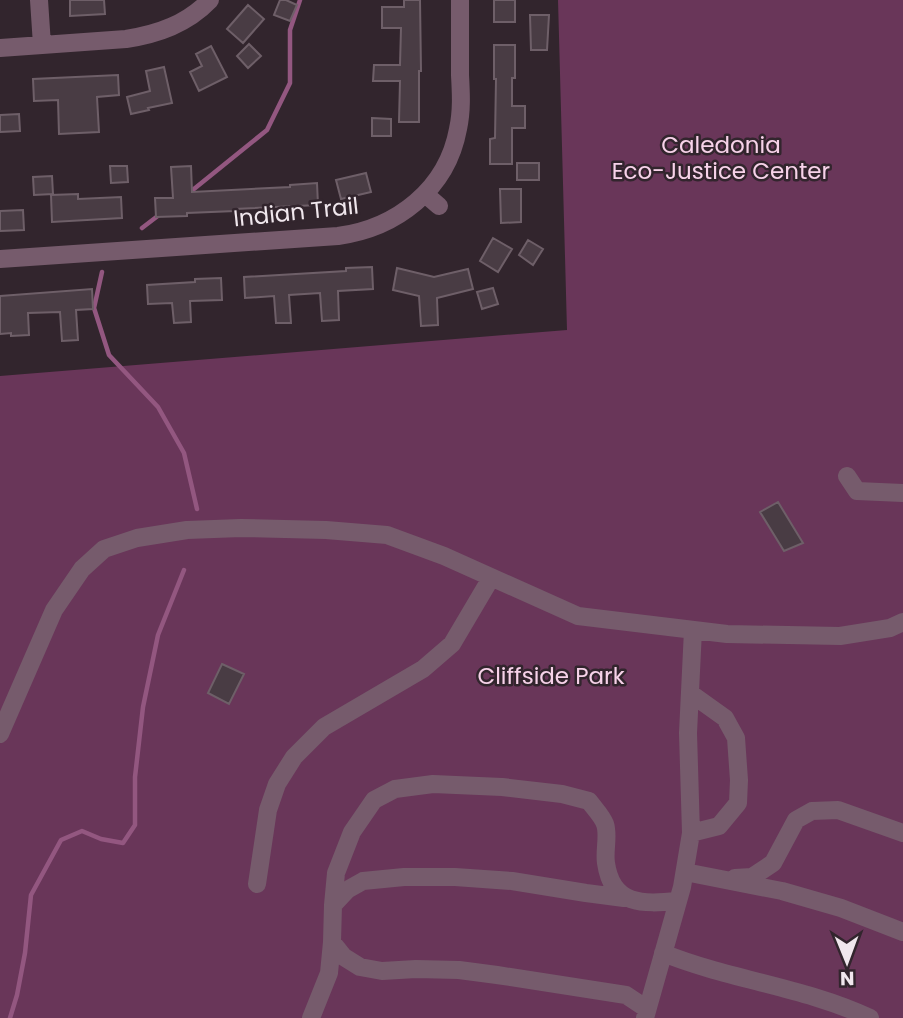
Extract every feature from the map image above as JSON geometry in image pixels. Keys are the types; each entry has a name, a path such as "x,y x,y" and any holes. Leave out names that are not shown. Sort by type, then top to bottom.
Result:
{"street":[{"path":"39,0 42,45"},
{"path":"0,48 145,36 186,20 210,0"},
{"name":"Indian Trail","path":"0,259 352,234 373,228 410,208 432,200 452,151 461,111 460,0"},
{"path":"847,476 857,491 903,493"},
{"path":"0,734 54,610 82,569 104,549 138,538 187,530 326,530 387,535 444,556 578,616 727,634 840,636 890,628 903,622"},
{"path":"257,884 268,810 277,784 294,757 324,727 423,669 452,644 491,578"},
{"path":"332,942 344,957 360,967 382,971 458,970 626,995 646,1014 678,901 691,833 688,733 693,630"},
{"path":"690,693 725,718 736,738 739,780 738,803 719,826 691,833"},
{"path":"312,1018 329,973 336,873 352,832 374,800 395,789 433,784 502,787 562,794 589,801 605,824 606,863 612,882 624,898"},
{"path":"725,879 751,877 773,863 796,820 812,811 838,810 903,833"},
{"path":"685,872 782,891 841,908 903,932"},
{"path":"333,905 347,890 363,881 404,877 512,880 648,904 678,901"},
{"path":"663,953 692,965 797,992 854,1010 870,1018"}],"green space":[{"name":"Cliffside Park","path":"558,0 903,0 903,1018 0,1018 0,376 567,330"}],"building":[{"path":"70,0 104,0 105,14 70,16"},
{"path":"280,0 297,5 290,21 274,15"},
{"path":"404,0 420,0 419,122 399,122 400,81 373,81 374,65 400,65 401,28 382,28 382,7 404,7"},
{"path":"494,0 515,0 515,22 494,22"},
{"path":"248,5 264,19 243,43 227,29"},
{"path":"530,15 549,15 547,50 531,50"},
{"path":"249,44 261,56 248,68 237,56"},
{"path":"494,45 515,45 512,106 525,106 525,128 512,128 512,164 490,164 490,139 495,138"},
{"path":"211,46 227,77 199,91 190,72 202,66 196,54"},
{"path":"164,67 172,103 131,114 127,97 150,91 146,71"},
{"path":"118,75 119,95 97,97 99,132 59,134 58,100 34,101 33,79"},
{"path":"19,114 20,131 0,132 0,115"},
{"path":"372,118 391,119 391,136 372,136"},
{"path":"517,163 539,163 539,180 517,180"},
{"path":"110,166 127,166 128,182 111,183"},
{"path":"191,166 192,192 317,183 318,205 235,209 187,213 187,216 156,217 155,198 173,198 171,167"},
{"path":"366,173 371,192 341,199 336,180"},
{"path":"52,176 53,194 34,195 33,177"},
{"path":"500,189 521,189 521,222 501,223"},
{"path":"78,194 78,199 121,197 122,218 52,222 51,195"},
{"path":"23,210 24,230 0,231 0,211"},
{"path":"493,238 512,249 498,272 480,261"},
{"path":"528,240 543,249 533,265 519,255"},
{"path":"372,267 373,289 338,291 339,320 322,321 320,293 289,295 291,323 276,323 274,296 245,298 244,277"},
{"path":"397,268 434,277 468,269 473,289 437,298 438,325 421,326 419,296 393,290"},
{"path":"221,278 222,300 190,301 191,322 174,323 172,303 148,304 147,285"},
{"path":"493,288 498,304 482,309 477,292"},
{"path":"92,289 93,309 76,310 78,340 62,341 60,312 28,313 29,335 0,334 0,296"},
{"path":"778,502 803,543 784,551 760,512"},
{"path":"222,664 244,674 229,704 208,693"}],"waterway":[{"path":"189,193 267,130 290,83 290,30 300,0"},
{"path":"142,228 159,215"},
{"path":"102,272 94,308 109,355 158,407 184,453 197,509"},
{"path":"10,1018 25,953 31,895 61,840 82,831 101,839 123,843 135,825 135,777 143,707 158,635 184,570"}],"park label":[{"name":"Caledonia Eco-Justice Center","path":"721,158"}]}
